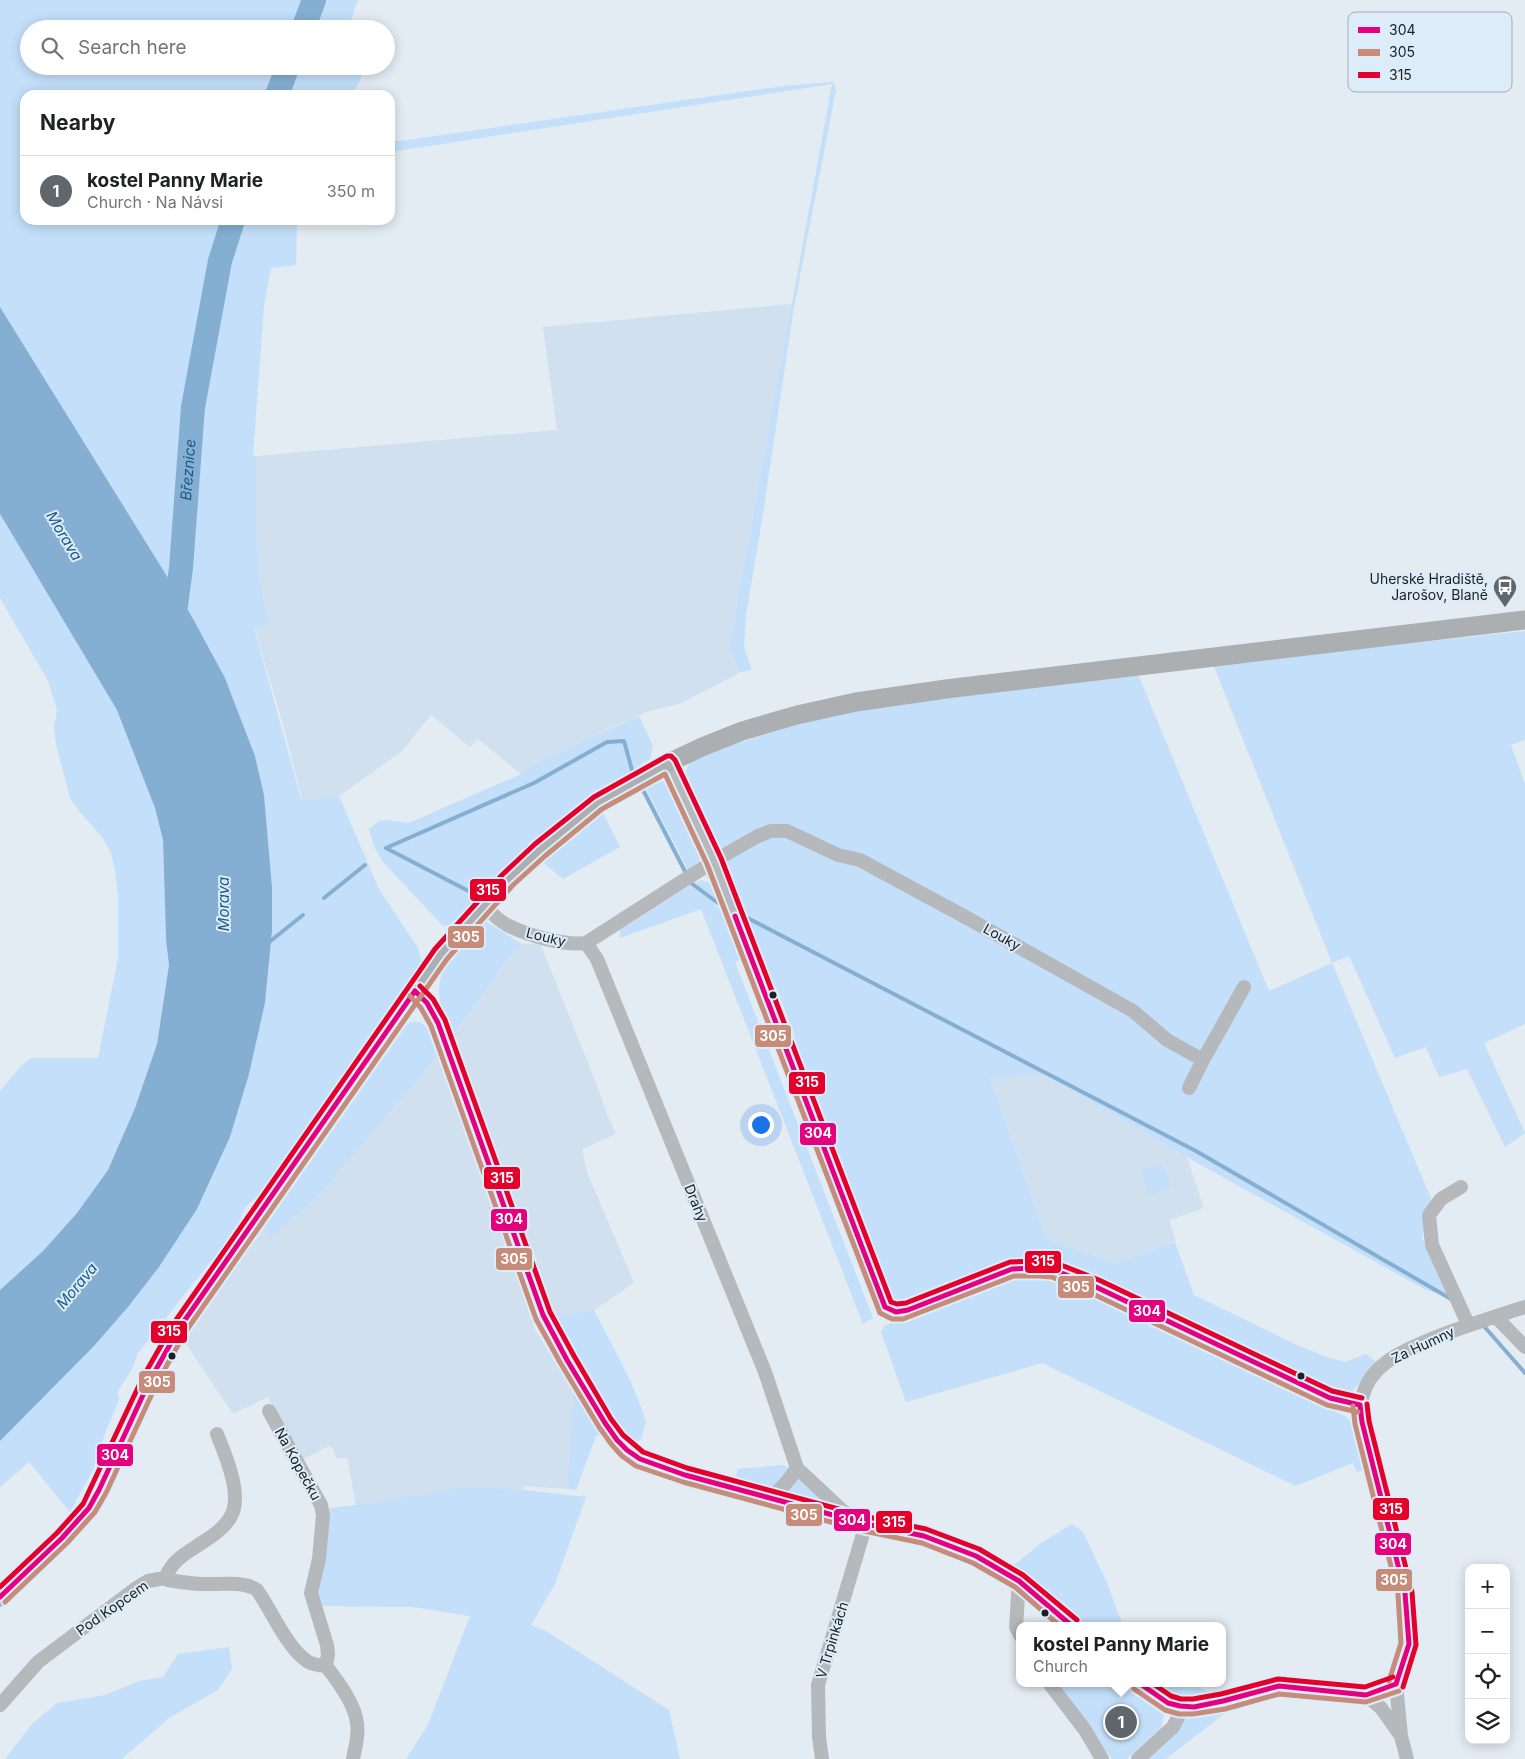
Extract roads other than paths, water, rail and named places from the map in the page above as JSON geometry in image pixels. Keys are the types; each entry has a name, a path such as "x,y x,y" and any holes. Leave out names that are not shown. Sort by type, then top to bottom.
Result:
{"main road":[{"path":"0,1597 62,1538 89,1508 150,1380 180,1327 442,954 484,905 540,850 598,803 668,763 702,747 772,722 828,708 893,696 1525,620"}],"street":[{"path":"668,763 714,861 885,1307 892,1312 898,1313 1012,1270 1039,1268 1054,1270 1096,1287 1330,1398 1360,1405 1362,1422 1405,1593 1409,1644 1396,1684 1401,1736 1407,1759"},
{"name":"Louky","path":"484,905 496,918 519,930 564,943 586,943 714,861 764,833 776,831 791,832 838,855 860,860 969,919 1133,1010 1167,1040 1203,1060"},
{"name":"Drahy","path":"586,943 597,959 764,1372 797,1468 843,1511 866,1524"},
{"path":"1190,1088 1203,1060 1244,987"},
{"path":"416,991 427,1001 435,1017 543,1315 567,1360 617,1440 640,1460 685,1475 866,1524 924,1536 976,1556 1019,1581 1067,1622"},
{"path":"1461,1187 1441,1200 1429,1215 1432,1245 1459,1305 1475,1322"},
{"name":"Za Humny","path":"1360,1405 1362,1396 1371,1378 1390,1359 1407,1349 1475,1322 1525,1307"},
{"path":"1496,1316 1525,1347"},
{"name":"Na Kopečku","path":"269,1411 321,1505 323,1515 319,1558 311,1593 326,1645 328,1655 326,1666"},
{"name":"Pod Kopcem","path":"0,1705 38,1662 135,1589 148,1581 165,1578 174,1561 211,1537 227,1523 233,1511 232,1474 217,1434"},
{"path":"769,1498 779,1492 797,1468"},
{"name":"V Trpinkách","path":"822,1759 819,1737 818,1685 866,1524"},
{"path":"165,1578 200,1584 252,1586 257,1590 295,1651 308,1662 326,1666 348,1699 357,1720 357,1739 353,1759"},
{"path":"1016,1622 1019,1581"},
{"path":"1145,1687 1170,1704 1195,1707 1279,1686 1366,1695 1396,1684"},
{"path":"1052,1687 1085,1730 1102,1759"},
{"path":"1366,1695 1381,1708 1401,1736"},
{"path":"1138,1759 1173,1727 1184,1706"}],"water":[{"name":"Morava","path":"0,307 191,615 225,678 255,756 264,795 272,887 272,931 265,1003 249,1074 230,1137 197,1209 159,1267 128,1307 94,1346 0,1441 0,1290 43,1251 77,1213 108,1170 135,1108 157,1044 169,965 166,940 163,840 155,808 117,710 0,514"}],"waterway":[{"name":"Březnice","path":"306,20 314,0"},
{"name":"Březnice","path":"279,90 285,75"},
{"name":"Březnice","path":"173,628 181,568 193,407 220,261 231,225"},
{"path":"386,848 534,783 607,742 624,741 632,770"},
{"path":"640,784 691,883 728,908"},
{"path":"386,848 478,896"},
{"path":"324,898 365,865"},
{"path":"738,913 1196,1151 1451,1299"},
{"path":"268,943 303,915"},
{"path":"1482,1324 1525,1373"}],"place":[{"name":"Uherské Hradiště, Jarošov, Blaně","path":"1505,608"},
{"name":"kostel Panny Marie","path":"1121,1722"}]}
